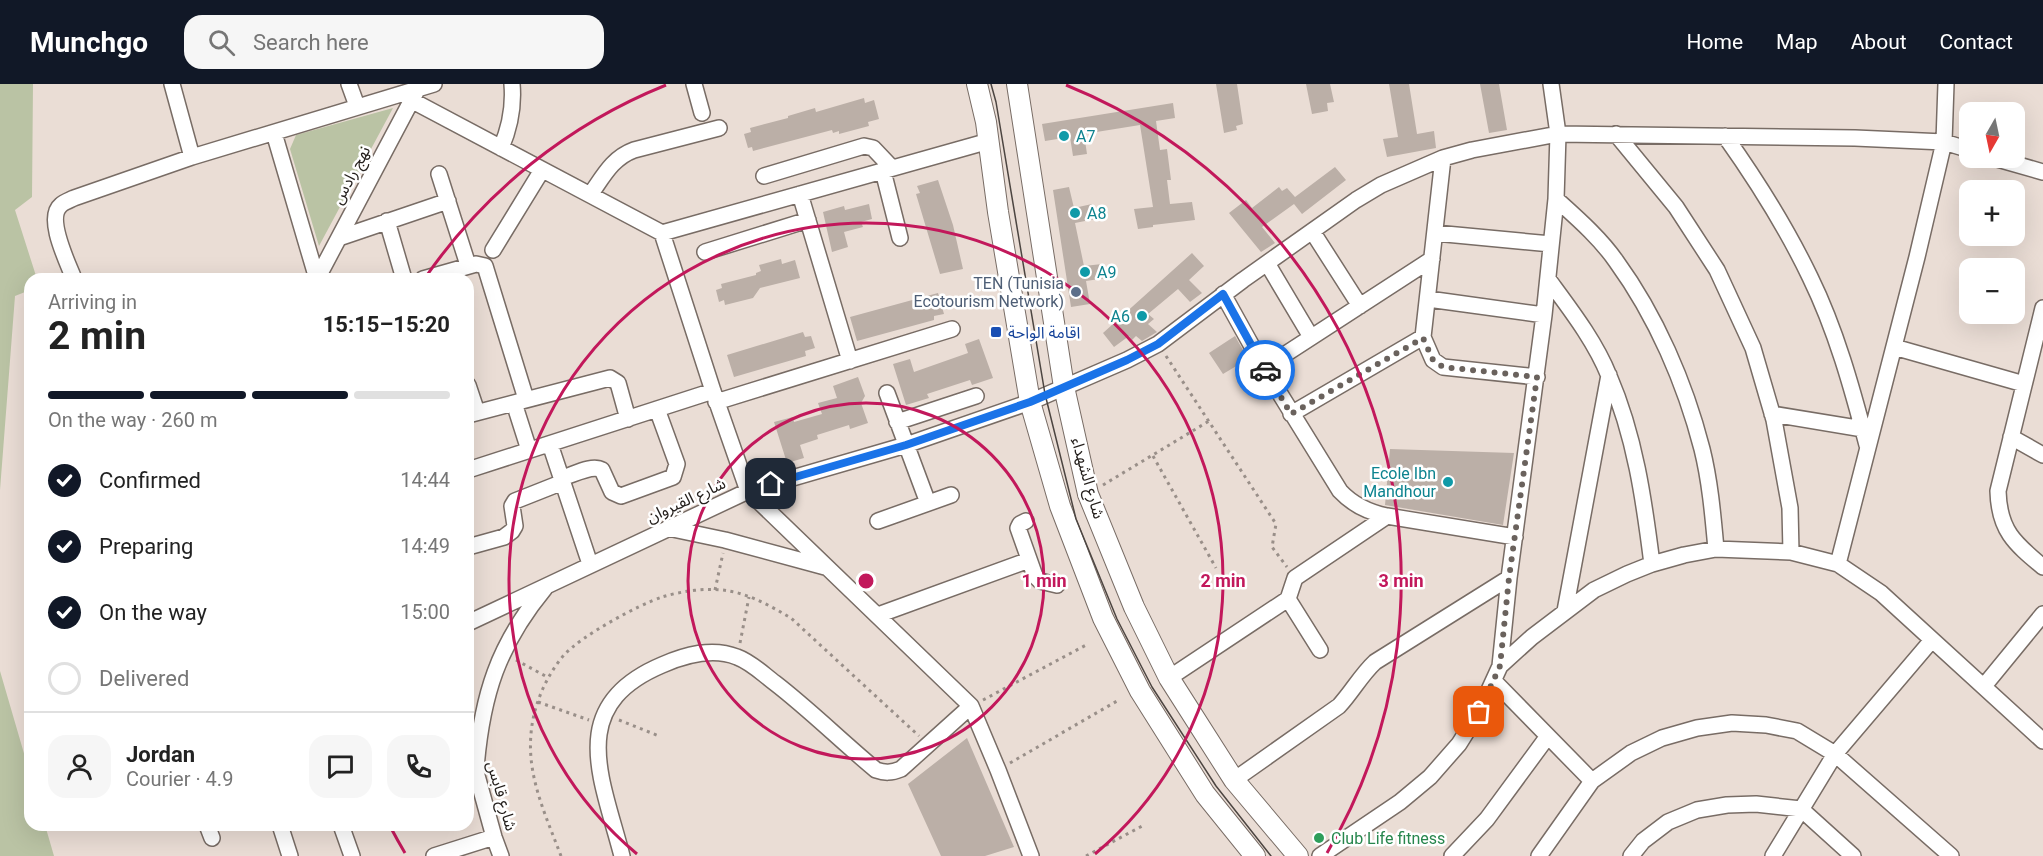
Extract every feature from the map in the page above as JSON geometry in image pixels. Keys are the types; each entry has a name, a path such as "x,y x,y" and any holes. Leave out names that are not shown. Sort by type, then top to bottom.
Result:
{"main road":[{"name":"شارع الشهداء","path":"978,84 1030,402 1060,506 1103,618 1140,691 1205,794 1254,856"},
{"name":"شارع الشهداء","path":"1017,84 1064,387 1088,494 1134,607 1169,678 1234,780 1298,856"}],"street":[{"path":"172,84 192,158"},
{"path":"349,84 357,106"},
{"path":"72,273 56,230 54,216 60,206 74,198 357,106 414,94 434,84"},
{"path":"501,148 511,116 512,84"},
{"path":"694,84 702,113"},
{"path":"1320,856 1400,802 1430,777 1459,744 1479,712 1500,666 1509,578 1545,315 1556,199 1558,134 1551,84"},
{"path":"1838,564 1944,142 1946,84"},
{"path":"414,94 501,148 662,233 989,141"},
{"name":"نهج رادس","path":"320,273 414,94"},
{"path":"590,195 611,164 621,156 634,150 719,128"},
{"path":"274,133 315,273"},
{"name":"شارع القيروان","path":"474,620 748,491 906,445 1030,402 1158,344 1223,294 1381,185 1443,158 1472,150 1558,134 1855,138 1944,142 1959,147"},
{"path":"1616,134 1676,207 1717,270 1753,348 1772,414 1790,508 1791,552"},
{"path":"1725,136 1765,193 1811,278 1834,335 1867,445"},
{"path":"764,177 864,146 873,148 887,170 900,238"},
{"path":"1443,158 1423,338 1433,360 1443,367 1537,377"},
{"path":"2025,167 2043,172"},
{"path":"493,250 542,170"},
{"path":"439,174 468,266"},
{"path":"800,194 849,361"},
{"path":"1556,199 1588,228 1616,260 1644,304 1667,353 1688,403 1702,450 1716,549"},
{"path":"339,238 448,201"},
{"path":"705,252 808,220"},
{"path":"387,221 402,273"},
{"path":"1312,231 1360,306"},
{"path":"662,233 714,397 748,491 971,706 1031,856"},
{"path":"1435,233 1551,244"},
{"path":"1264,368 1432,259"},
{"path":"1267,263 1311,337"},
{"path":"446,273 481,264 487,271 520,401 529,450"},
{"path":"1548,279 1578,320 1609,374 1624,417 1637,467 1652,564"},
{"path":"1223,294 1291,414 1340,491 1359,507 1371,513 1515,537"},
{"path":"1428,299 1545,315"},
{"path":"2039,559 2013,539 2003,524 1998,509 2000,477 2043,308"},
{"path":"474,468 657,409 714,397 849,361 952,329"},
{"path":"1291,414 1423,338"},
{"path":"1894,347 2024,384"},
{"path":"1565,611 1609,374"},
{"path":"474,412 610,378 618,383 628,419"},
{"path":"887,393 928,503"},
{"path":"897,422 976,396"},
{"path":"474,545 508,535 515,526 512,506 515,501 593,467 599,468 612,492 621,496 673,477 676,464 657,409"},
{"path":"1772,414 1863,429"},
{"path":"2011,437 2043,455"},
{"path":"550,444 590,564"},
{"path":"878,521 951,495"},
{"path":"1169,678 1288,599 1295,578 1387,516"},
{"path":"1026,521 1018,528 1037,579 1057,585"},
{"path":"668,528 725,540 828,568"},
{"path":"1500,666 1532,637 1594,590 1652,564 1716,549 1791,552 1838,564 1881,593 2043,741"},
{"path":"878,615 1029,560"},
{"path":"1234,780 1339,706 1363,673 1375,662 1509,578"},
{"path":"476,768 479,729 488,690 502,653 520,620 549,583"},
{"path":"1288,599 1320,650"},
{"path":"1984,686 2043,614"},
{"path":"1773,856 1835,754 1932,640"},
{"path":"622,856 599,768 596,744 601,719 610,703 626,684 652,669 695,653 717,653 737,657 758,670 796,700 876,770 892,773 900,770 971,706"},
{"path":"1494,681 1592,781"},
{"path":"1539,856 1592,781 1631,753 1662,738 1697,728 1732,723 1766,725 1797,731 1835,754 1951,856"},
{"path":"1452,856 1487,819 1548,736"},
{"name":"شارع قابس","path":"474,762 501,856"},
{"path":"1630,856 1643,841 1668,822 1697,810 1727,805 1756,804 1801,809 1853,856"},
{"path":"282,831 290,856"},
{"path":"343,831 352,856"},
{"path":"434,856 494,837"}],"path":[{"path":"1158,344 1276,524 1272,547 1295,578"},
{"path":"1088,494 1209,421"},
{"path":"1153,456 1216,568"},
{"path":"715,590 725,540"},
{"path":"561,856 531,772 531,733 538,702 549,678 565,654 618,618 661,597 698,590 728,590 749,596 792,618 929,745"},
{"path":"737,657 749,596"},
{"path":"971,706 1088,644"},
{"path":"502,653 549,678"},
{"path":"998,770 1118,701"},
{"path":"538,702 659,736"},
{"path":"1086,856 1144,825"}],"green space":[{"path":"0,84 33,84 32,197 15,210 35,273 24,273 24,292 15,296 0,490"},
{"path":"393,108 319,246 290,149 296,135"},
{"path":"0,671 24,753 24,831 47,831 54,856 0,856"}],"building":[{"path":"1216,84 1237,84 1243,124 1236,126 1237,130 1224,133"},
{"path":"1306,84 1330,84 1334,102 1327,103 1328,111 1312,114"},
{"path":"1389,84 1409,84 1417,134 1434,131 1436,148 1387,157 1383,139 1398,137"},
{"path":"1480,84 1499,84 1507,130 1489,133"},
{"path":"864,98 865,103 874,100 879,119 868,122 869,126 839,134 839,131 833,133 832,130 753,151 752,147 748,148 744,134 751,132 750,128 815,108 816,112"},
{"path":"1173,103 1175,118 1156,121 1160,150 1167,149 1171,180 1167,180 1170,204 1192,202 1195,220 1138,229 1134,209 1153,207 1140,125 1084,134 1087,154 1073,156 1070,137 1045,141 1042,124"},
{"path":"1335,167 1346,180 1302,214 1294,204 1262,227 1275,243 1261,252 1229,213 1246,200 1252,208 1279,187 1282,191 1287,188 1295,197"},
{"path":"938,180 953,225 963,269 940,274 916,194 920,193 917,186"},
{"path":"1069,187 1074,208 1092,204 1095,219 1075,223 1084,266 1102,264 1106,278 1086,281 1090,304 1071,307 1053,190"},
{"path":"869,204 872,219 861,222 863,227 844,232 848,247 832,252 823,212 844,206 845,210"},
{"path":"1192,253 1204,266 1189,280 1202,293 1190,302 1178,289 1148,314 1154,319 1148,324 1157,332 1142,341 1136,336 1132,340 1129,336 1114,347 1103,333"},
{"path":"781,259 782,264 795,260 800,278 760,288 753,298 725,305 724,300 719,302 716,290 722,288 721,284 756,275 761,271 759,265"},
{"path":"938,293 944,314 934,316 934,320 857,341 850,317"},
{"path":"803,332 805,337 811,336 815,348 805,351 806,356 734,377 727,355"},
{"path":"1235,336 1248,359 1223,374 1209,353"},
{"path":"979,339 993,378 972,385 970,380 927,394 929,398 906,405 893,364 910,359 914,372 968,353 965,344"},
{"path":"858,377 865,396 861,403 868,423 850,429 849,425 817,435 818,439 800,445 804,458 787,463 774,422 793,417 794,422 822,414 818,403 837,398 833,386"},
{"name":"Ecole Ibn Mandhour","path":"1390,449 1514,453 1503,525 1385,505"},
{"path":"967,738 1014,847 985,856 941,856 908,784"}],"tram line":[{"path":"991,84 996,102 1045,394 1076,519 1117,619 1152,687 1216,786 1271,856"}],"way so far":[{"path":"1265,370 1291,414 1423,338 1433,360 1448,369 1537,377 1509,578 1500,666 1479,712"}],"place":[{"name":"A7","path":"1064,136"},
{"name":"A8","path":"1075,213"},
{"name":"A9","path":"1085,272"},
{"name":"TEN (Tunisia Ecotourism Network)","path":"1076,292"},
{"name":"A6","path":"1142,316"},
{"name":"اقامة الواحة","path":"996,332"},
{"name":"Ecole Ibn Mandhour","path":"1448,482"},
{"name":"Club Life fitness","path":"1319,838"}],"route":[{"path":"771,484 906,445 1030,402 1158,344 1223,294 1265,370"}]}
